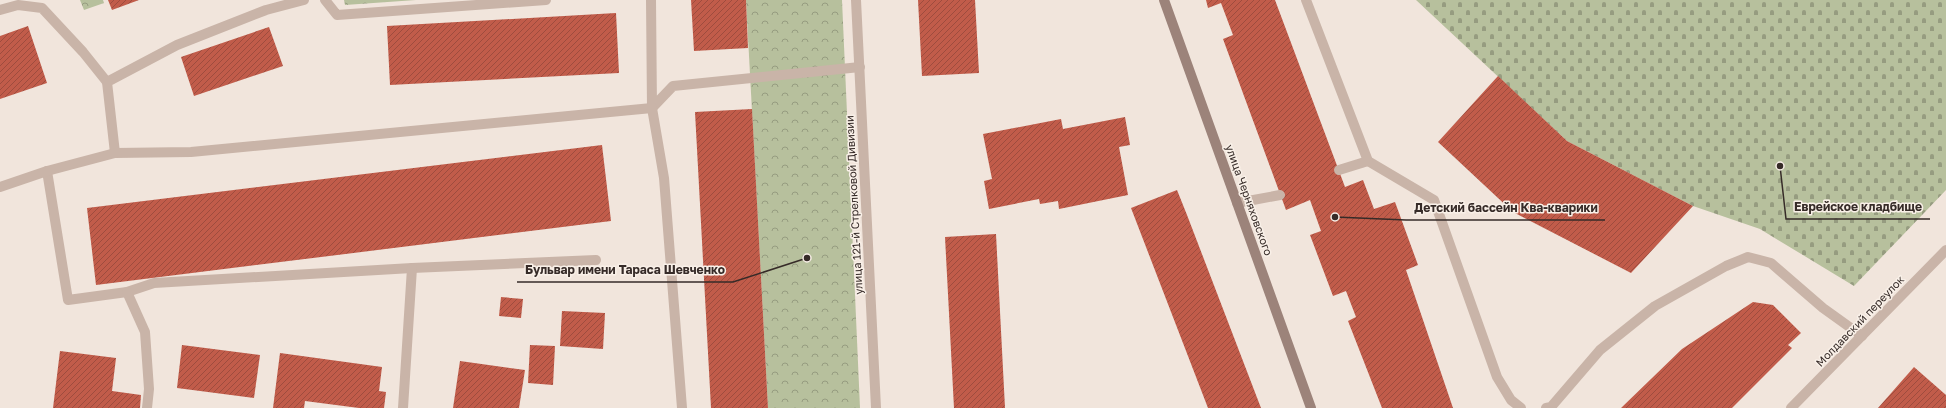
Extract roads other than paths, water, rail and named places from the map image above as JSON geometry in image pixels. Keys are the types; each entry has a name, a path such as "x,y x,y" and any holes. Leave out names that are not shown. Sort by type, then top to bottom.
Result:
{"street":[{"path":"107,82 177,45 266,10 304,0"},
{"path":"325,0 337,15 546,0"},
{"path":"651,0 652,108 664,178 682,408"},
{"name":"улица 121-й Стрелковой Дивизии","path":"856,0 876,408"},
{"name":"улица Черняховского","path":"1164,0 1311,408"},
{"path":"1306,0 1368,161 1434,200 1497,377 1511,400 1521,408"},
{"path":"0,10 18,5 42,8 83,52 107,82 115,152"},
{"path":"0,187 46,171 115,152 191,152 652,108 672,86 860,67"},
{"path":"1338,170 1368,161"},
{"path":"46,171 68,300 126,292 154,283 412,268 596,260"},
{"path":"1238,204 1280,195"},
{"name":"Молдавский переулок","path":"1792,408 1946,250"},
{"path":"1546,408 1551,407 1600,350 1655,306 1726,266 1748,257 1771,263 1823,308 1862,336"},
{"path":"403,408 412,268"},
{"path":"126,292 146,332 149,389 147,408"}],"place":[{"name":"Еврейское кладбище","path":"1780,166"},
{"name":"Детский бассейн Ква-кварики","path":"1335,217"},
{"name":"Бульвар имени Тараса Шевченко","path":"807,258"}]}
